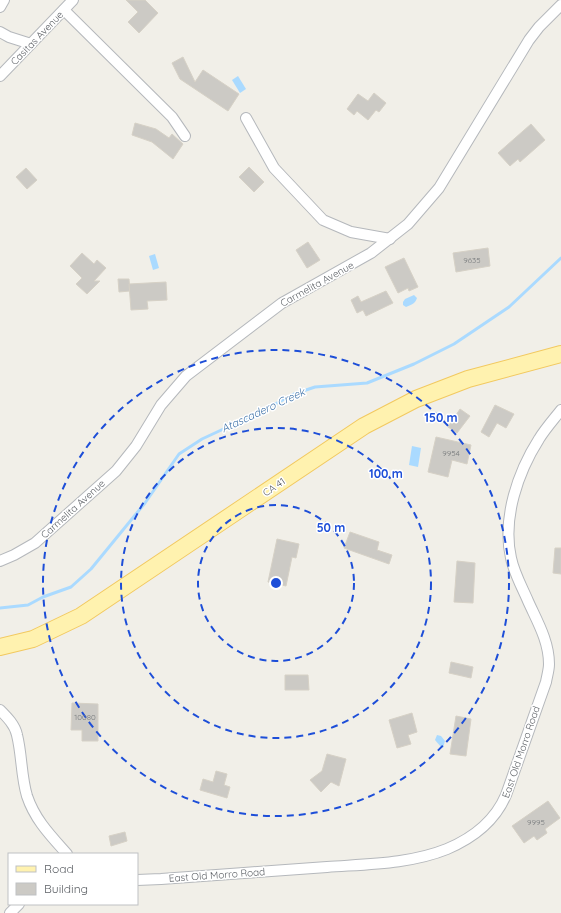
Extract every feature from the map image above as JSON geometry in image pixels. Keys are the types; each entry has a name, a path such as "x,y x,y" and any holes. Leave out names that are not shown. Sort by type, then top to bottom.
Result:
{"main road":[{"name":"CA 41","path":"0,647 33,639 81,616 364,426 410,402 468,379 561,354"}],"street":[{"path":"0,7 4,0"},
{"name":"Casitas Avenue","path":"0,76 73,0"},
{"name":"Carmelita Avenue","path":"0,561 35,543 116,471 136,446 161,404 186,376 282,303 345,269 371,253 408,224 439,188 529,40 561,4"},
{"path":"64,10 172,117 185,136"},
{"path":"0,32 9,38 31,44"},
{"path":"246,118 274,168 323,220 351,232 390,239"},
{"name":"East Old Morro Road","path":"138,880 367,864 414,858 447,849 465,840 480,831 493,818 501,807 506,795 546,682 549,665 544,636 514,568 509,544 510,517 514,496 521,473 528,458 539,438 561,410"},
{"path":"0,710 8,718 17,734 23,777 32,809 39,822 66,853"},
{"path":"10,913 18,905"}],"water":[{"path":"238,76 246,89 240,93 232,80"},
{"path":"155,254 159,268 153,270 149,256"},
{"path":"414,295 417,298 414,303 406,307 403,305 405,299"},
{"path":"412,446 421,448 418,467 409,465"},
{"path":"437,735 441,736 445,741 443,748 435,740"}],"building":[{"path":"126,0 145,0 158,13 139,33 128,22 138,12"},
{"path":"183,57 195,82 203,70 239,94 228,111 180,79 172,63"},
{"path":"374,93 386,103 379,112 376,110 368,120 357,111 354,115 347,109 358,94 368,101"},
{"path":"135,123 156,129 169,138 172,134 183,144 173,159 152,142 132,135"},
{"path":"531,124 545,140 520,162 518,159 510,166 498,153"},
{"path":"249,167 264,182 254,192 239,177"},
{"path":"26,168 37,180 27,189 16,177"},
{"path":"308,242 320,260 307,268 296,250"},
{"path":"488,248 490,266 456,272 453,253"},
{"path":"82,253 94,264 97,260 106,268 94,281 100,281 87,294 76,284 82,278 70,266"},
{"path":"404,258 418,287 409,291 408,288 398,293 385,267"},
{"path":"118,279 129,279 130,291 119,292"},
{"path":"166,282 167,300 147,301 148,309 131,310 129,284"},
{"path":"386,291 393,303 366,316 363,310 357,313 351,300 358,296 361,302"},
{"path":"495,405 514,414 506,428 497,423 489,437 481,432"},
{"path":"460,409 470,416 457,433 448,427"},
{"path":"436,437 471,445 467,464 452,460 448,477 428,472"},
{"path":"350,532 379,542 377,550 392,555 389,564 344,548"},
{"path":"277,539 299,544 296,558 292,557 286,586 268,582"},
{"path":"555,548 561,548 561,574 553,573"},
{"path":"457,561 475,563 473,603 454,602"},
{"path":"451,662 473,667 471,678 449,673"},
{"path":"285,675 308,675 309,690 285,690"},
{"path":"72,703 98,704 98,741 82,741 82,730 71,730"},
{"path":"412,713 417,732 408,735 411,744 397,748 389,720"},
{"path":"456,716 471,719 466,756 450,754"},
{"path":"327,754 346,759 339,786 331,782 321,792 310,780 322,771"},
{"path":"216,771 227,774 224,785 230,787 227,798 200,790 203,779 213,782"},
{"path":"548,801 560,818 545,829 547,833 537,840 534,836 524,843 512,826"},
{"path":"125,832 127,841 111,846 109,836"}],"waterway":[{"name":"Atascadero Creek","path":"0,608 28,605 43,597 71,587 91,569 145,503 179,454 202,439 262,411 294,394 315,387 367,383 414,364 454,344 509,307 561,258"}]}
